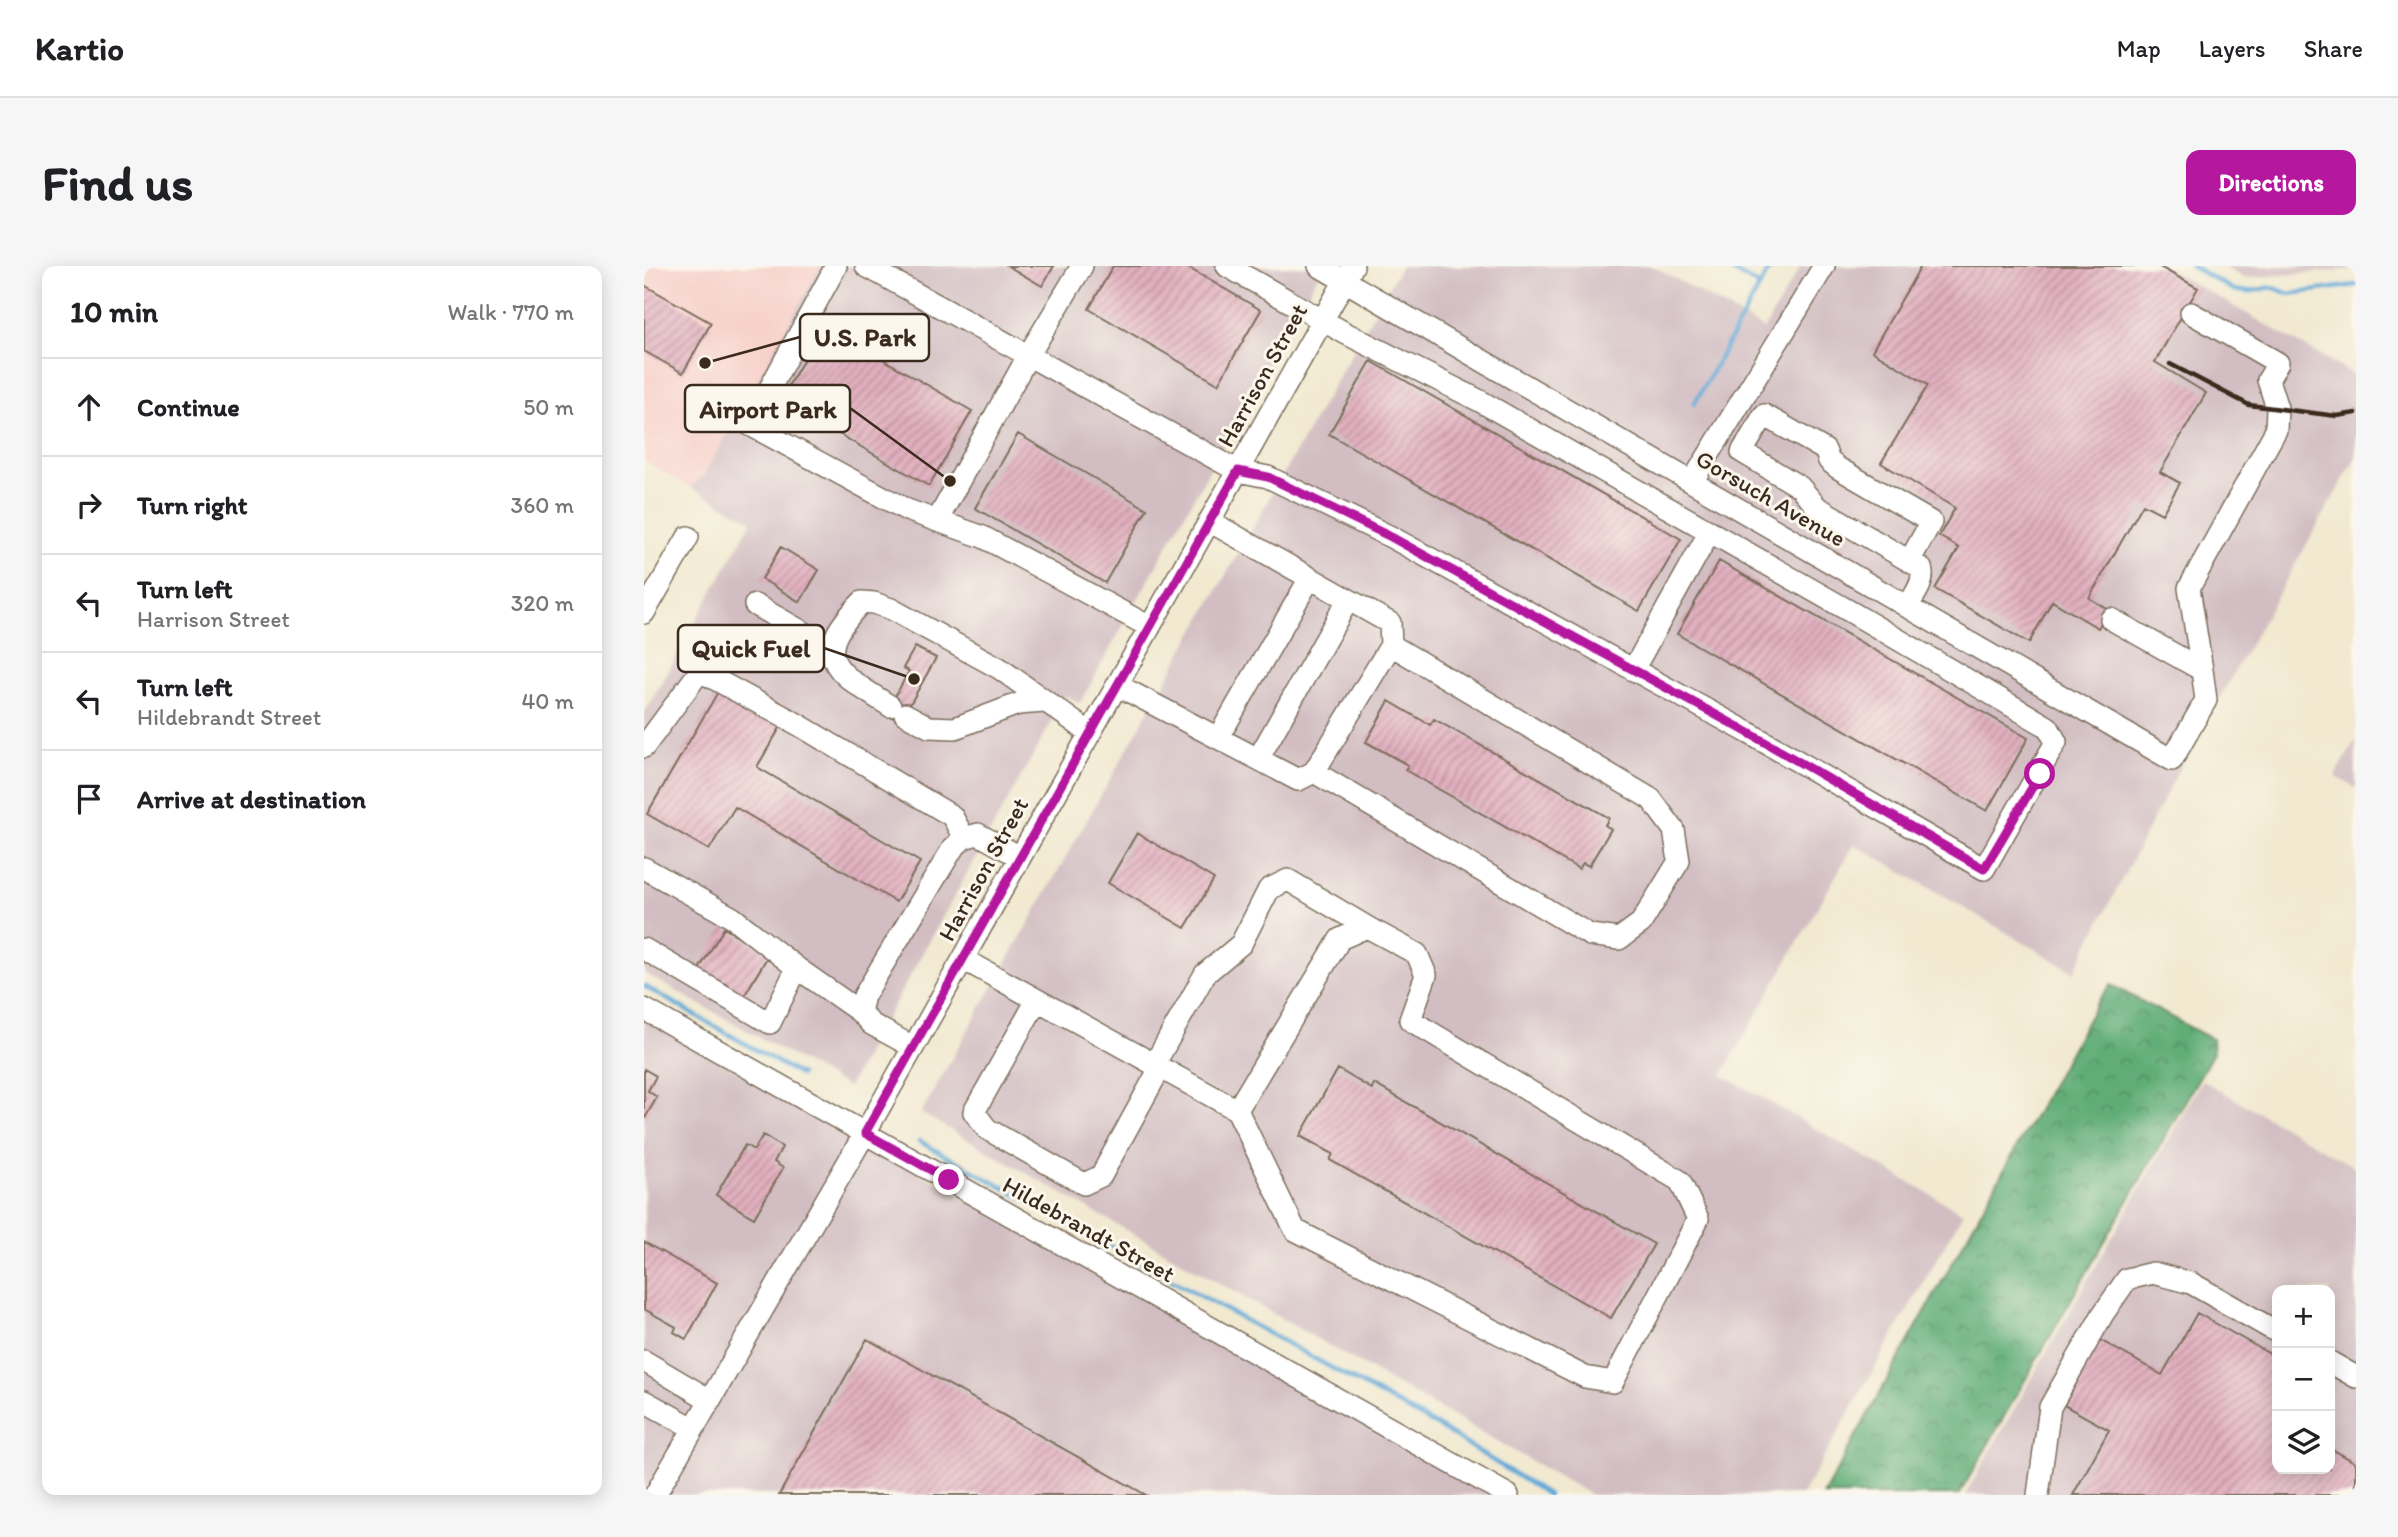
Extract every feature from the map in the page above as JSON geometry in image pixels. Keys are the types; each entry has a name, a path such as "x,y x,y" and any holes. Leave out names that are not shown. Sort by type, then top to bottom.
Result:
{"street":[{"path":"836,266 750,425 907,510 983,537 1150,627"},
{"path":"866,266 1238,471 1268,477 1391,537 1749,733 1984,869 2056,742 2048,727 1480,401 1322,321 1227,266"},
{"path":"937,521 1028,356 1082,266"},
{"name":"Gorsuch Avenue","path":"1319,266 1349,273 1692,482 2172,760 2206,700 2202,670"},
{"path":"1692,482 1824,266"},
{"name":"Harrison Street","path":"655,1495 865,1133 1349,273"},
{"path":"2191,313 2278,363 2268,380 2277,408 2276,430 2189,588 2202,670"},
{"path":"1907,607 1924,574 1921,568 1817,507 1800,487 1742,452 1764,415 1825,450 1829,461 1838,468 1931,522 1910,560"},
{"path":"1117,685 1298,780 1314,772 1391,645 1390,624 1209,522"},
{"path":"1633,670 1710,531"},
{"path":"644,613 688,537"},
{"path":"1218,738 1310,578"},
{"path":"1258,759 1348,600"},
{"path":"1044,702 1017,705 954,728 929,727 851,681 835,665 831,648 838,631 862,602 874,603 891,609 999,668 1090,733"},
{"path":"755,606 831,648"},
{"path":"2111,619 2202,670"},
{"path":"1314,772 1590,934 1619,939 1641,923 1673,872 1679,861 1674,830 1651,799 1391,645"},
{"path":"644,747 700,671 799,725 952,816 964,838"},
{"path":"860,1012 864,996 953,848 964,838 978,834 1020,857"},
{"path":"644,868 733,918 797,968 860,1012 871,1024 913,1046"},
{"path":"963,958 1037,1000 1157,1066 1237,1110 1295,1230 1585,1377 1613,1382 1699,1219 1680,1181 1410,1020 1426,975 1417,954 1288,880 1269,890 1241,944 1205,974 1157,1066 1101,1176 1084,1184 987,1129 974,1112 1037,1000"},
{"path":"1237,1110 1340,939 1367,927"},
{"path":"644,949 770,1023 797,968"},
{"name":"Hildebrandt Street","path":"644,1009 1508,1495"},
{"path":"2038,1495 2050,1407 2103,1314 2127,1279 2153,1273 2191,1283 2272,1329"},
{"path":"644,1361 710,1400"},
{"path":"2335,1365 2356,1377"},
{"path":"644,1401 693,1428"}],"shaded area":[{"path":"644,266 821,266 704,475 690,487 644,461"},
{"path":"821,266 1323,266 1080,703 1066,696 848,1087 644,973 644,714 752,521 690,487 704,475"},
{"path":"1401,266 1653,266 1764,329 1801,266 2163,266 2356,376 2356,457 2177,773 2074,972 1854,844 1722,1075 1963,1213 1802,1495 1591,1495 921,1113"},
{"path":"2223,266 2356,266 2356,269 2244,278"},
{"path":"2356,740 2356,788 2335,776"},
{"path":"644,1018 1491,1495 644,1495"},
{"path":"2202,1080 2356,1168 2356,1495 1965,1495"}],"green space":[{"path":"2111,985 2212,1039 2213,1053 1959,1495 1823,1495 2098,1001"}],"building":[{"path":"1008,266 1054,266 1042,286"},
{"path":"1113,266 1185,266 1261,310 1218,384 1089,309"},
{"path":"1921,266 2158,266 2198,288 2155,362 2206,393 2160,472 2180,483 2162,514 2143,504 2089,598 2109,610 2098,628 2052,601 2029,643 1935,589 1959,548 1939,536 1955,508 1881,463 1928,385 1872,351"},
{"path":"644,285 711,323 683,373 644,351"},
{"path":"824,325 972,411 929,486 780,400"},
{"path":"1371,361 1681,539 1639,611 1329,434"},
{"path":"1018,434 1147,509 1105,583 975,508"},
{"path":"781,547 819,570 800,602 762,579"},
{"path":"1719,561 2028,738 1987,811 1677,634"},
{"path":"915,647 936,658 900,722 886,713 909,671 903,668"},
{"path":"719,690 781,726 757,767 920,862 896,902 735,807 709,850 647,814"},
{"path":"1389,701 1430,725 1434,719 1609,818 1605,825 1611,829 1589,866 1583,863 1579,869 1405,770 1408,765 1366,742"},
{"path":"1137,833 1214,879 1185,928 1108,883"},
{"path":"724,928 769,954 740,1003 695,976"},
{"path":"644,1069 656,1076 648,1091 657,1097 644,1120"},
{"path":"1338,1069 1372,1089 1374,1084 1654,1244 1611,1318 1330,1160 1333,1154 1300,1136"},
{"path":"763,1135 782,1147 774,1162 783,1168 754,1218 716,1195 745,1145 754,1150"},
{"path":"644,1242 717,1283 686,1339 674,1332 676,1327 644,1309"},
{"path":"2197,1313 2272,1355 2272,1474 2335,1474 2335,1451 2356,1463 2356,1495 2073,1495 2109,1430 2064,1405 2100,1340 2162,1375"},
{"path":"867,1339 1146,1495 779,1495"}],"waterway":[{"path":"1724,266 1760,286"},
{"path":"1694,404 1771,266"},
{"path":"2191,266 2234,290 2247,292 2272,287 2289,294 2356,285"},
{"path":"644,986 800,1075"},
{"path":"919,1141 1439,1427 1548,1495"}],"railway":[{"path":"2170,364 2249,405 2337,416 2356,413"}],"place":[{"name":"U.S. Park","path":"705,363"},
{"name":"Airport Park","path":"950,481"},
{"name":"Quick Fuel","path":"914,679"}],"route":[{"path":"949,1180 865,1133 1238,471 1268,477 1391,537 1749,733 1984,869 2040,774"}]}
